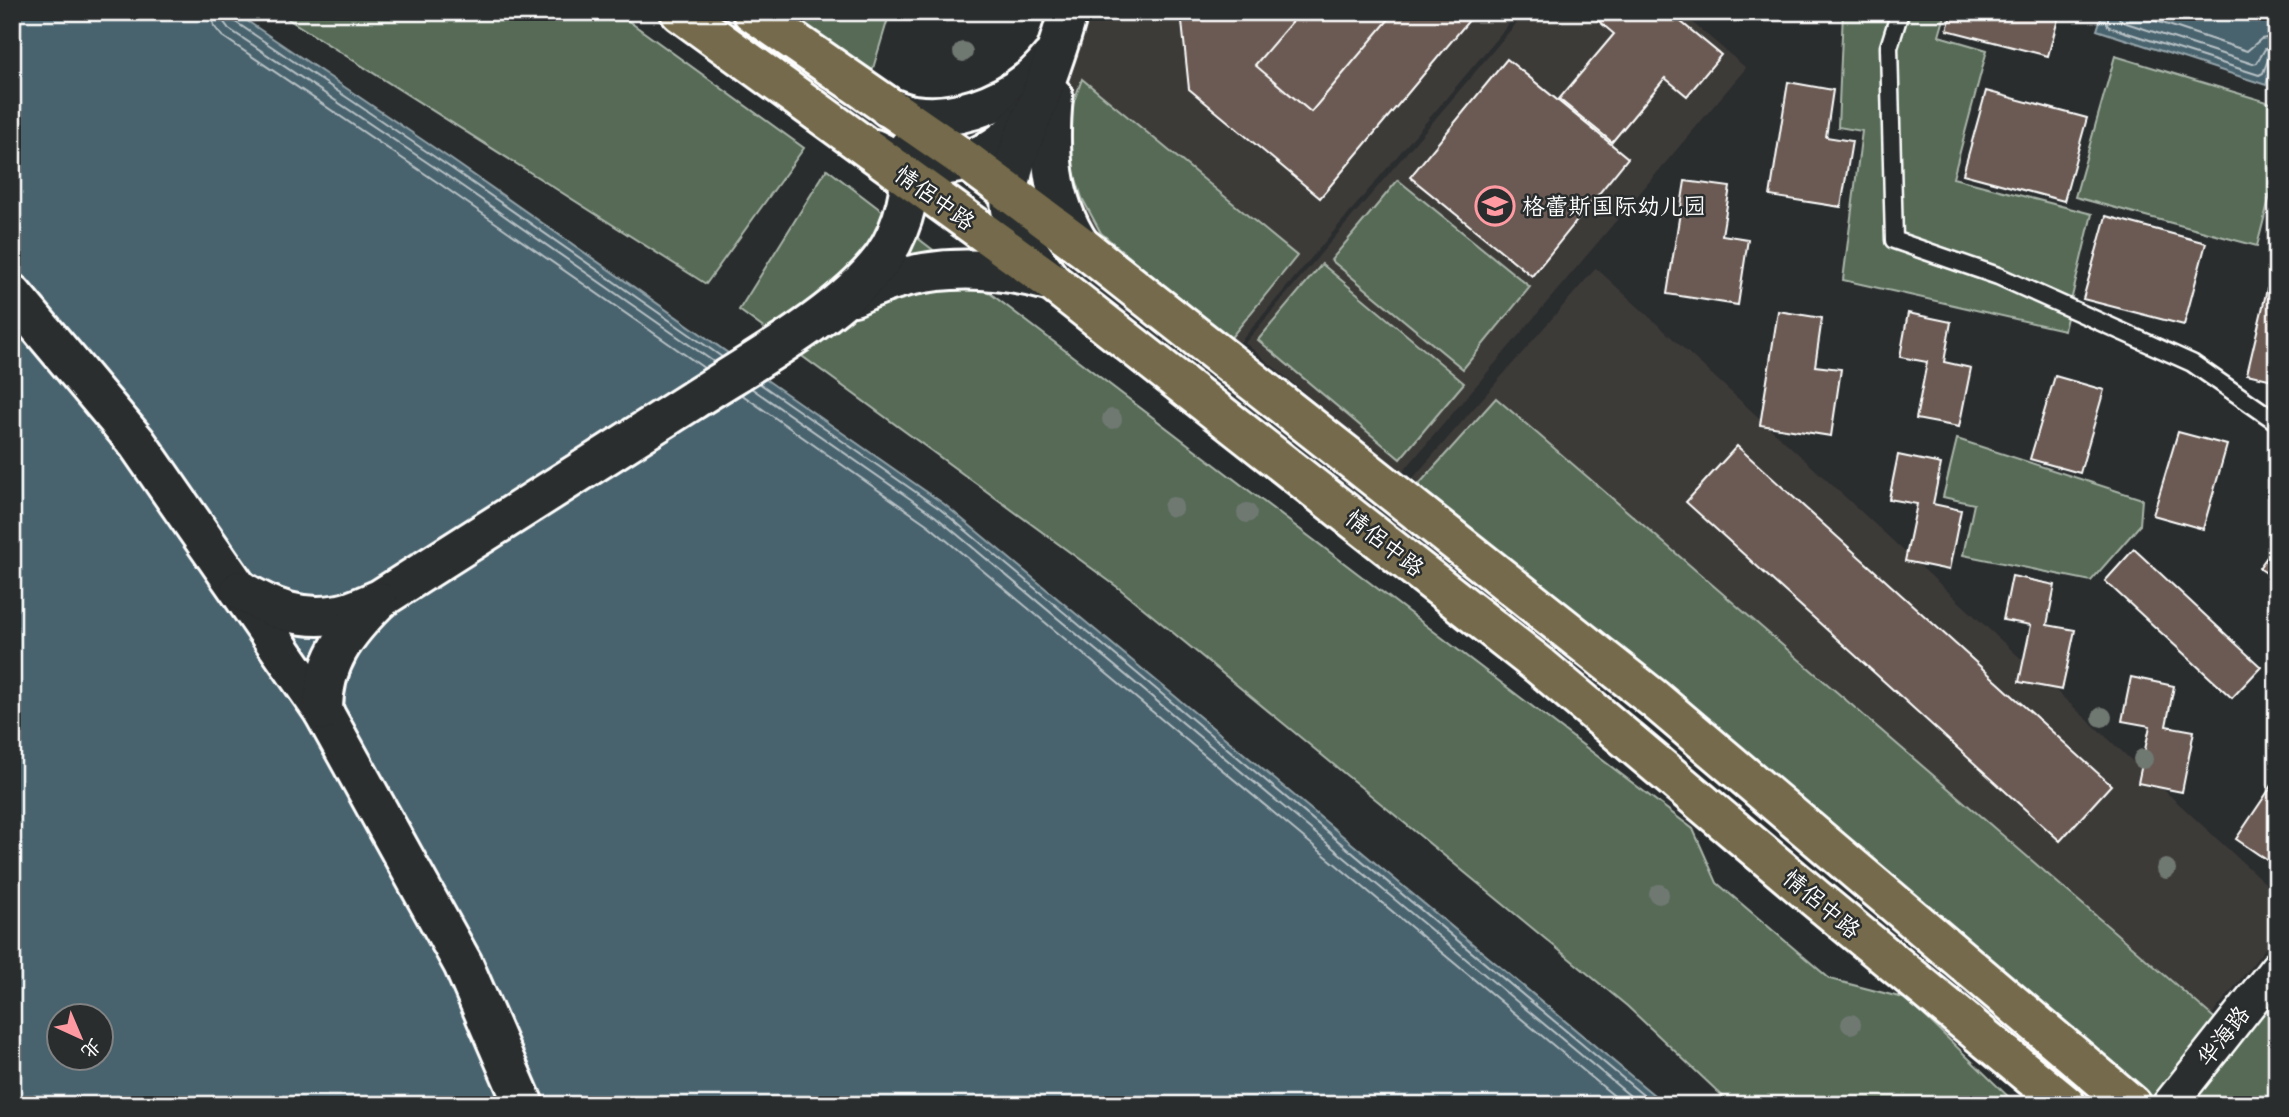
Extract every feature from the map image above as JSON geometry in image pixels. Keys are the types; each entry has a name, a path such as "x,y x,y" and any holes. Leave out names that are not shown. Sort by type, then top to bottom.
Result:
{"highway":[{"name":"情侶中路","path":"680,12 839,130 910,172 1539,665 2066,1105"},
{"name":"情侶中路","path":"752,12 967,161 1080,245 1654,699 2132,1105"}],"street":[{"path":"888,107 913,115 933,116 988,104 1024,86 1044,66 1063,29"},
{"path":"1052,282 1033,258 1017,229 1012,215 1010,193 1016,162 1063,29"},
{"path":"1063,29 1051,118 1050,150 1054,183 1061,209 1067,225 1080,245"},
{"path":"910,172 967,161 985,154 1013,134 1041,96"},
{"path":"238,589 266,606 301,616 341,614 380,598 763,355 836,304 866,277 890,246 902,217 910,172 909,146 902,127 888,107"},
{"path":"836,304 882,283 947,269 990,269 1052,282"},
{"path":"12,294 137,443 323,711 463,964 524,1105"},
{"path":"323,711 323,692 332,662 351,629 380,598"},
{"name":"华海路","path":"2169,1105 2277,968"}],"lane":[{"path":"1900,12 1889,47 1894,240 1998,276 2192,363 2277,422"}],"shaded area":[{"path":"1086,12 1519,12 1230,354 1096,237 1072,197 1056,135"},
{"name":"格蕾斯国际幼儿园","path":"1526,12 1680,12 1746,68 1401,474 1245,343"},
{"path":"1596,268 2277,894 2277,934 2141,1103 1651,667 1413,478"}],"green space":[{"path":"277,12 616,12 804,148 706,284"},
{"path":"781,12 890,12 871,75"},
{"path":"1843,12 1946,12 1939,36 1987,50 1953,178 2092,214 2064,330 1843,280 1862,131 1838,127"},
{"path":"2115,56 2277,105 2277,168 2257,246 2075,197"},
{"path":"1082,79 1297,256 1229,340 1101,233 1082,198 1062,134"},
{"path":"827,169 1693,829 1717,883 1830,979 1907,999 2017,1105 1732,1105 1627,1006 1120,589 739,310"},
{"path":"1398,180 1530,287 1463,369 1331,260"},
{"path":"1322,264 1464,383 1400,459 1258,340"},
{"path":"1496,398 2219,1022 2152,1105 2126,1105 1412,492"},
{"path":"1957,439 2142,499 2140,525 2091,581 1963,555 1974,504 1943,497"},
{"path":"2277,981 2277,1105 2178,1105"}],"water":[{"path":"12,12 234,12 455,162 944,504 1666,1105 12,1105"},
{"path":"2103,12 2277,12 2277,52 2266,85 2097,30"}],"building":[{"path":"1181,12 1476,12 1320,198 1189,89"},
{"path":"1290,12 1395,12 1311,112 1255,65 1296,17"},
{"path":"1588,12 1669,12 1721,55 1687,96 1665,78 1612,142 1559,99 1614,34"},
{"path":"1787,12 1831,12 1831,17 1787,17"},
{"path":"1952,12 2060,12 2048,56 1947,30"},
{"path":"1507,59 1628,158 1532,276 1410,177"},
{"path":"1788,82 1833,90 1826,137 1852,141 1841,207 1770,196"},
{"path":"1986,91 2087,118 2064,201 1963,174"},
{"path":"1685,181 1730,187 1722,235 1748,239 1738,305 1667,294"},
{"path":"2106,216 2206,243 2184,325 2083,299"},
{"path":"2277,246 2277,268 2272,267"},
{"path":"2267,289 2277,291 2277,381 2247,374"},
{"path":"1778,311 1822,318 1815,366 1841,369 1831,436 1760,425"},
{"path":"1908,313 1951,322 1944,362 1971,368 1959,427 1916,419 1927,362 1900,357"},
{"path":"2055,376 2104,390 2080,473 2030,459"},
{"path":"2178,432 2227,445 2203,529 2153,515"},
{"path":"1737,446 2111,785 2060,841 1686,502"},
{"path":"1898,455 1941,464 1933,504 1961,510 1949,570 1905,561 1917,504 1889,499"},
{"path":"2277,543 2277,580 2259,568"},
{"path":"2134,549 2261,667 2232,698 2105,581"},
{"path":"2012,576 2055,585 2047,625 2075,630 2062,690 2019,682 2031,625 2003,620"},
{"path":"2131,677 2174,686 2166,726 2194,731 2182,792 2138,783 2150,726 2122,721"},
{"path":"2277,778 2277,867 2236,839"}],"place":[{"name":"格蕾斯国际幼儿园","path":"1495,206"}]}
